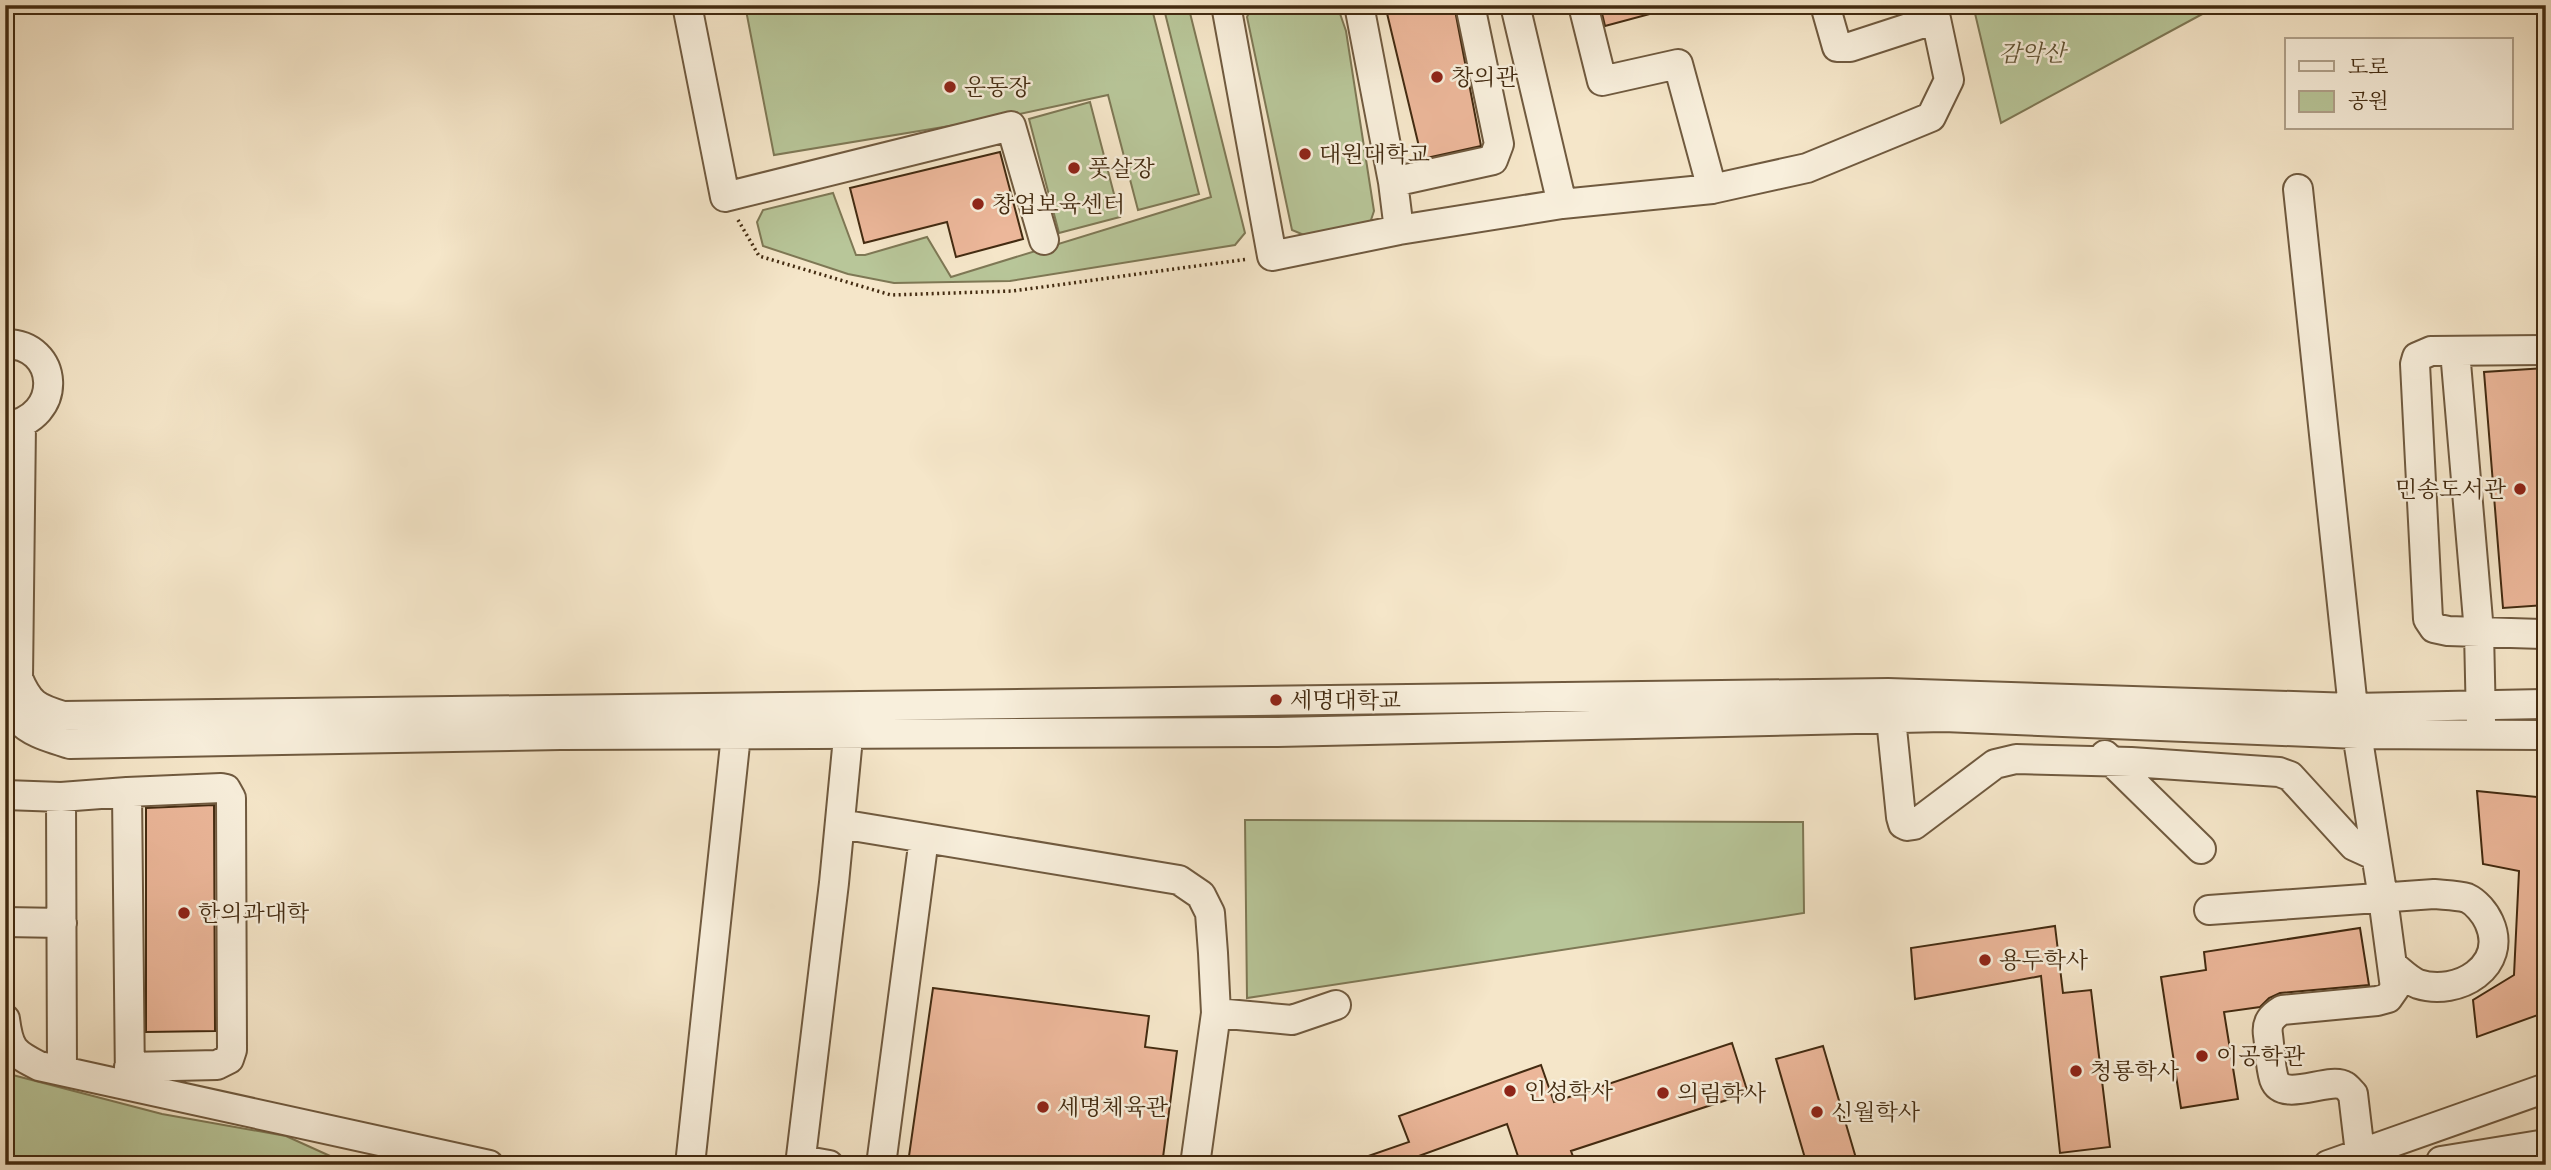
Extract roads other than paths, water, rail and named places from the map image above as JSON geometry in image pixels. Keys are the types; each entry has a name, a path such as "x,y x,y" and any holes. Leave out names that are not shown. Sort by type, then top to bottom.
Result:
{"street":[{"path":"687,5 725,197 1011,126 1044,240"},
{"path":"1226,5 1272,256 1399,230 1562,204 1712,190 1807,168 1931,117 1949,80 1936,19 1850,47 1836,47 1825,5"},
{"path":"1359,5 1394,181 1399,230"},
{"path":"1394,181 1493,160 1499,144 1470,5"},
{"path":"1515,5 1562,204"},
{"path":"1583,5 1602,82 1678,64 1712,190"},
{"path":"2298,188 2356,721 2384,898 2395,988 2388,998 2330,1007 2283,1010 2272,1015 2266,1028 2275,1081 2281,1088 2293,1090 2338,1083 2346,1086 2353,1094 2360,1153"},
{"path":"5,344 26,348 37,356 49,381 48,395 42,408 33,418 13,426 18,678 26,698 46,711 64,716 562,722 850,721 1378,730 1890,705"},
{"path":"2543,635 2448,631 2434,628 2428,619 2415,364 2417,356 2431,351 2546,350"},
{"path":"2455,351 2479,632 2482,705 2480,735"},
{"path":"2422,490 2467,491"},
{"path":"5,704 16,720 37,735 70,744 562,722 736,735 850,721 1379,700 1890,705 2094,711 2356,721 2480,735 2546,735"},
{"path":"1378,730 1379,700"},
{"path":"2356,721 2482,705 2546,704"},
{"path":"1890,705 1901,817 1903,824 1907,826 1914,825 1995,764 2016,759 2238,769 2279,772 2290,776 2354,846 2376,856"},
{"path":"2094,711 2100,748 2111,763 2201,849"},
{"path":"829,1165 801,1162 850,721"},
{"path":"690,1165 736,735"},
{"path":"5,795 61,797 221,788 226,789 231,798 232,1050 229,1059 217,1065 130,1076"},
{"path":"127,792 130,1076"},
{"path":"61,797 62,1072"},
{"path":"840,824 1179,880 1200,895 1210,913 1216,1013 1195,1165"},
{"path":"881,1165 924,838"},
{"path":"2209,910 2434,894 2468,898 2486,913 2494,932 2493,956 2483,970 2468,981 2439,987 2419,984 2392,965"},
{"path":"5,922 62,923"},
{"path":"1216,1013 1292,1020 1336,1004"},
{"path":"5,1019 8,1041 18,1055 40,1066 62,1072 130,1076 489,1165"},
{"path":"2328,1165 2360,1153 2390,1155 2433,1128 2546,1088"},
{"path":"2433,1128 2442,1163 2546,1144"}],"place":[{"name":"창의관","path":"1437,77"},
{"name":"운동장","path":"950,87"},
{"name":"대원대학교","path":"1305,154"},
{"name":"풋살장","path":"1074,168"},
{"name":"창업보육센터","path":"978,204"},
{"name":"민송도서관","path":"2520,489"},
{"name":"세명대학교","path":"1276,700"},
{"name":"한의과대학","path":"184,913"},
{"name":"용두학사","path":"1985,960"},
{"name":"이공학관","path":"2202,1056"},
{"name":"청룡학사","path":"2076,1071"},
{"name":"인성학사","path":"1510,1091"},
{"name":"의림학사","path":"1663,1093"},
{"name":"세명체육관","path":"1043,1107"},
{"name":"신월학사","path":"1817,1112"}],"park label":[{"name":"감악산","path":"2032,53"}]}
